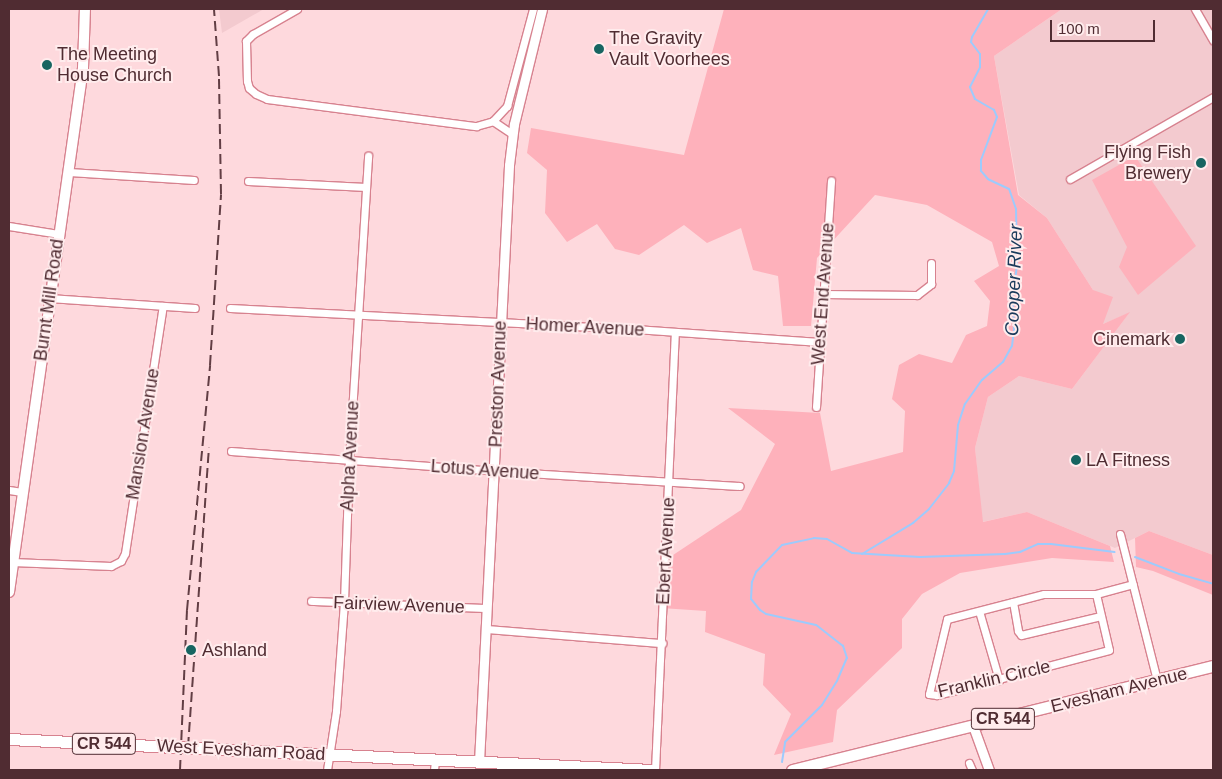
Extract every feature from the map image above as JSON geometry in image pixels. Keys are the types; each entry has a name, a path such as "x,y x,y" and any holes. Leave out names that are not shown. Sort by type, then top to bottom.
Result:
{"main road":[{"name":"Burnt Mill Road","path":"9,592 49,298 83,68 86,9"},
{"name":"Evesham Avenue","path":"792,770 1213,666"},
{"name":"West Evesham Road","path":"9,739 328,755 434,765 478,762 654,770"}],"street":[{"path":"297,9 253,34 246,41 247,81 249,88 256,94 267,99 476,126 493,122 504,111 512,93 533,9"},
{"name":"Preston Avenue","path":"478,762 495,471 500,322 512,134 542,9"},
{"path":"1195,9 1211,31 1213,40"},
{"path":"1070,179 1213,97"},
{"path":"504,111 514,124"},
{"path":"493,122 512,134"},
{"name":"Alpha Avenue","path":"327,770 336,711 344,602 357,316 368,156"},
{"path":"69,172 194,180"},
{"name":"West End Avenue","path":"816,407 831,180"},
{"path":"248,181 366,187"},
{"path":"9,226 59,234"},
{"path":"822,294 917,295 931,284 931,263"},
{"path":"49,298 195,308"},
{"name":"Mansion Avenue","path":"12,562 111,566 121,561 125,553 163,306"},
{"name":"Homer Avenue","path":"230,308 675,332 820,342"},
{"name":"Ebert Avenue","path":"654,770 670,482 675,332"},
{"name":"Lotus Avenue","path":"231,451 495,471 740,486"},
{"path":"9,490 22,492"},
{"path":"1120,534 1157,680"},
{"name":"Franklin Circle","path":"1096,594 1109,650 937,696 929,694 946,619 1044,594 1096,594 1133,584"},
{"name":"Fairview Avenue","path":"311,601 487,608"},
{"path":"1012,602 1018,631 1022,635 1101,616"},
{"path":"979,611 999,680"},
{"name":"Fairview Avenue","path":"487,629 662,643"},
{"path":"973,726 990,770"},
{"path":"969,763 972,770"}],"shaded area":[{"path":"219,9 264,9 222,33"},
{"path":"724,9 1062,9 994,56 1018,195 1047,218 1093,290 1113,297 1103,324 1130,312 1072,389 1019,376 988,397 975,448 983,522 1027,512 1110,546 1114,562 1052,558 960,573 922,594 902,619 902,648 837,710 833,742 774,755 791,714 763,685 765,654 705,632 706,611 661,608 664,561 741,510 775,444 728,408 820,413 831,471 903,452 905,411 892,399 899,365 919,354 952,363 966,335 987,326 990,301 974,281 999,266 992,242 927,205 875,195 817,258 811,326 783,326 778,276 753,270 741,228 707,243 684,225 639,255 615,249 597,224 567,242 545,213 547,170 527,153 531,128 684,155"},
{"path":"1062,9 1213,9 1213,555 1149,531 1115,548 1027,512 982,522 975,448 988,397 1019,376 1072,389 1129,313 1103,324 1093,290 1047,218 1019,195 994,56"},
{"path":"1135,156 1196,246 1138,295 1119,267 1127,247 1092,180"},
{"path":"1149,531 1213,555 1213,595 1153,571 1136,567 1135,538"}],"waterway":[{"name":"Cooper River","path":"862,554 913,523 929,509 949,483 954,471 958,425 965,404 982,380 1003,362 1012,346 1014,330 1013,294 1017,266 1016,209 1009,189 988,179 981,171 981,160 997,117 994,110 975,99 970,87 980,67 980,54 971,42 972,37 988,9"},
{"name":"Cooper River","path":"782,762 785,742 822,705 837,681 847,658 843,646 816,625 766,614 751,599 752,582 756,572 782,545 814,538 827,539 852,553 920,557 1005,554 1020,552 1038,544 1114,552"},
{"path":"1135,557 1179,574 1213,584"}],"railway":[{"path":"180,770 187,610 210,365 221,194 219,76 214,9"},
{"path":"188,747 209,448"}],"place":[{"name":"The Gravity Vault Voorhees","path":"599,49"},
{"name":"The Meeting House Church","path":"47,65"},
{"name":"Flying Fish Brewery","path":"1201,163"},
{"name":"Cinemark","path":"1180,339"},
{"name":"LA Fitness","path":"1076,460"},
{"name":"Ashland","path":"191,650"}]}
